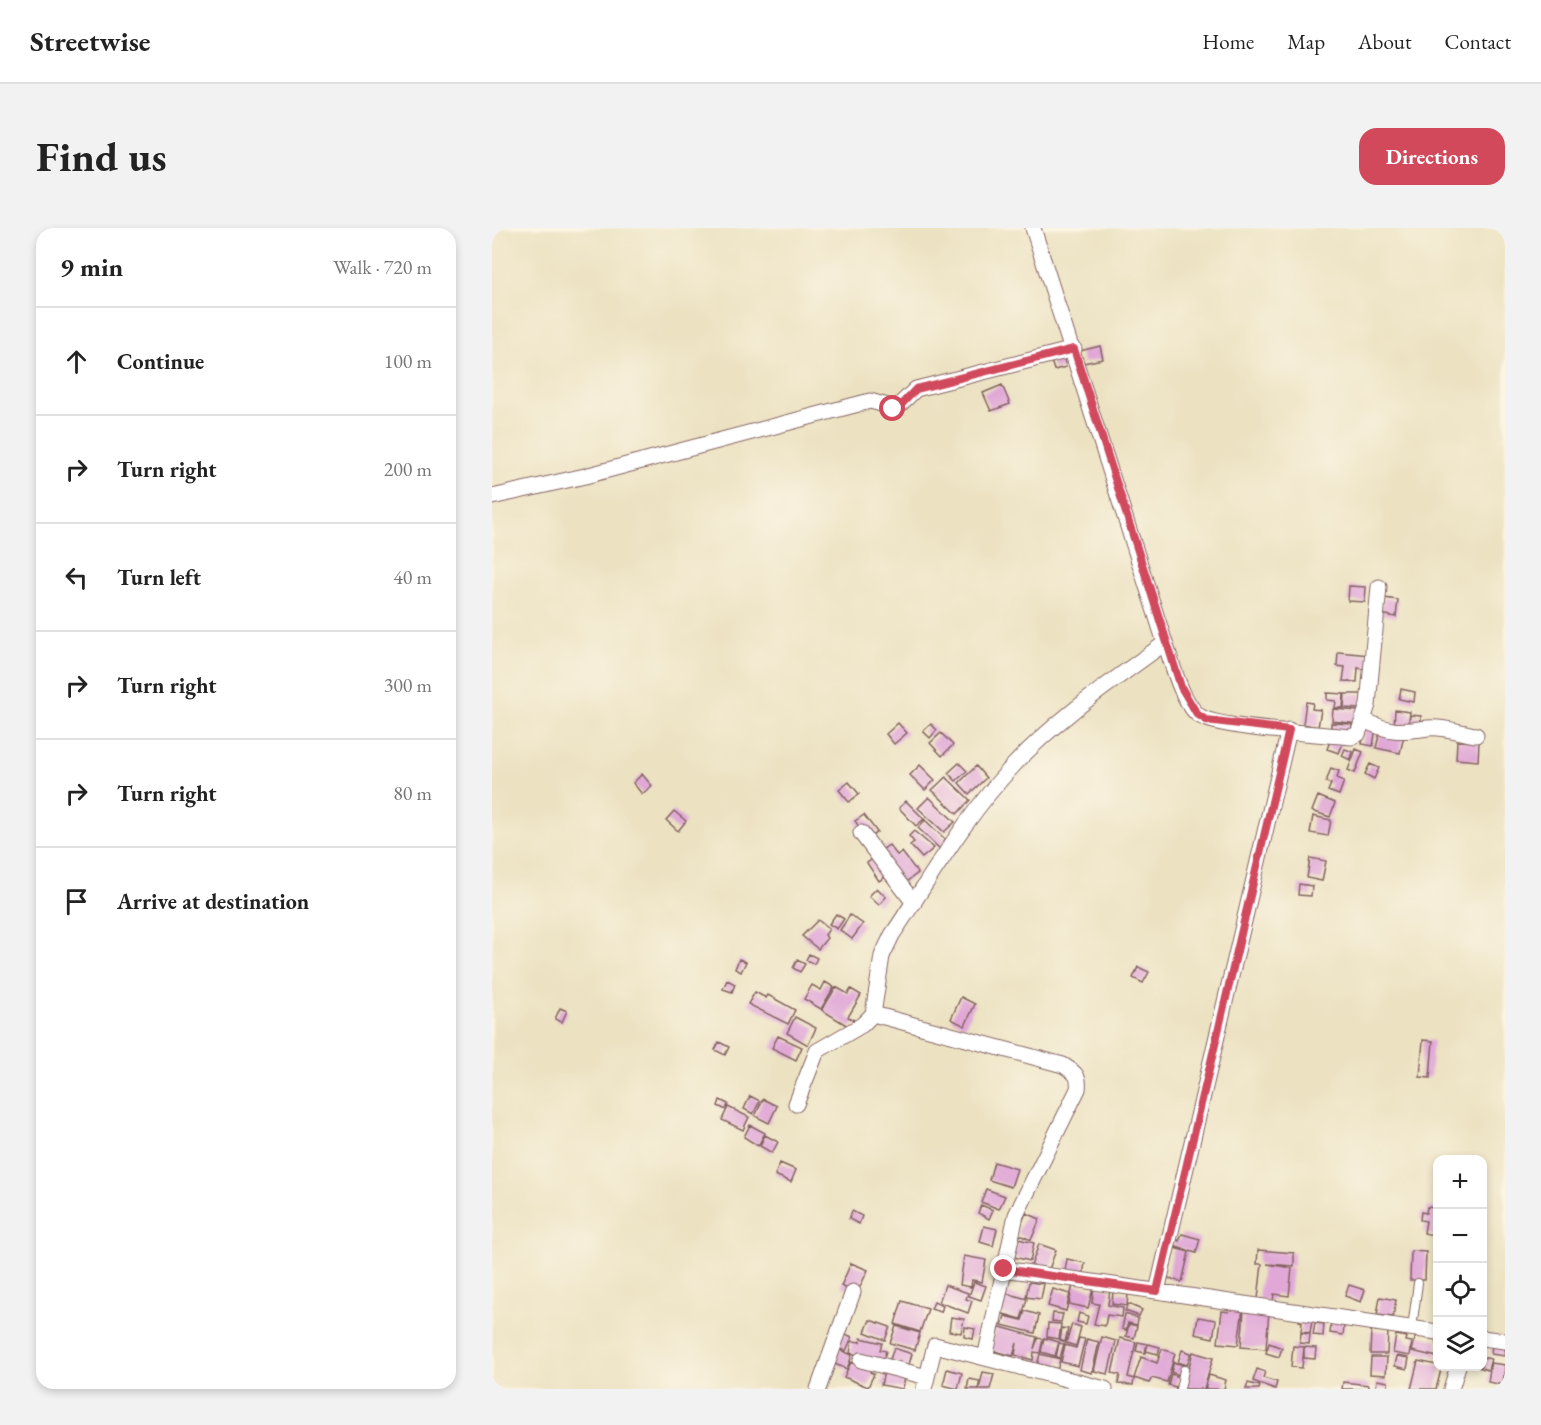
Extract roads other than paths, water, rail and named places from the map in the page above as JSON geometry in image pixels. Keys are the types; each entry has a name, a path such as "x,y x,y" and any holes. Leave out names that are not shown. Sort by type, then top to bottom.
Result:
{"street":[{"path":"1033,228 1074,349 1166,643 1181,687 1197,714 1206,720 1216,722 1352,737 1358,734 1364,720 1370,693 1379,587"},
{"path":"492,497 574,479 870,401 893,409 899,407 916,389 1074,349"},
{"path":"796,1104 817,1051 862,1025 873,1014 882,956 914,903 976,812 1011,767 1093,696 1166,643"},
{"path":"1364,720 1381,728 1397,731 1437,728 1476,735"},
{"path":"1157,1291 1289,730"},
{"path":"861,833 914,903"},
{"path":"873,1014 1063,1065 1077,1074 1078,1089 1016,1215 985,1358"},
{"path":"1004,1269 1433,1331"},
{"path":"818,1389 853,1292"},
{"path":"1487,1339 1505,1341"},
{"path":"861,1360 926,1383 935,1345 1097,1388"},
{"path":"1451,1389 1456,1371"}],"lane":[{"path":"1412,1328 1418,1283"},
{"path":"1180,1389 1184,1370"}]}
